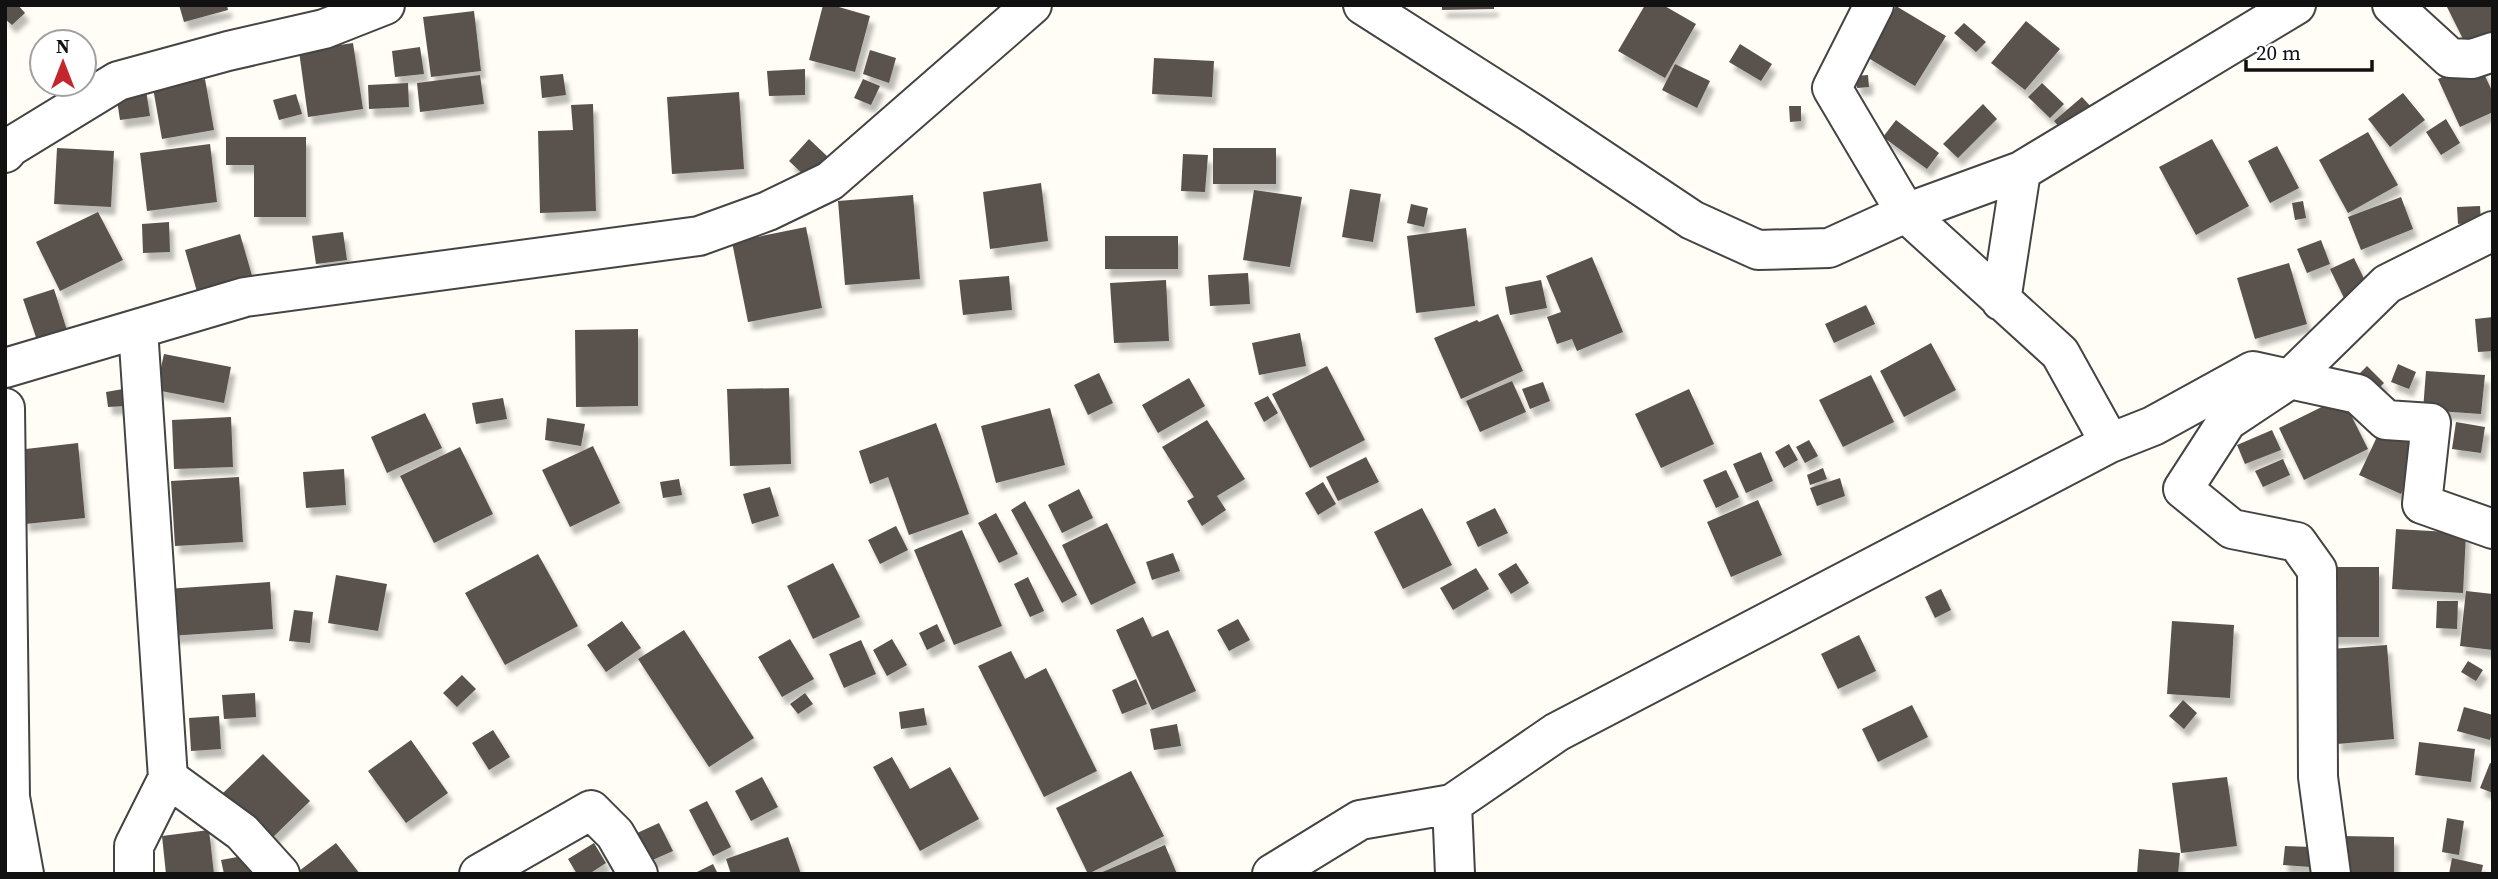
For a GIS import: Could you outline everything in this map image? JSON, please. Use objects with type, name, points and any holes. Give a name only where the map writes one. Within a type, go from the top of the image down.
[{"type":"street","points":[[5,152],[118,81],[228,51],[324,29],[385,5]]},
{"type":"street","points":[[5,368],[245,297],[699,236],[768,211],[830,181],[1032,5]]},
{"type":"street","points":[[1363,5],[1692,220],[1758,250],[1829,248],[1906,214],[2021,172],[2296,5]]},
{"type":"street","points":[[1874,5],[1832,88],[1906,214],[2060,353],[2110,443]]},
{"type":"street","points":[[2392,5],[2450,58],[2472,59],[2493,52]]},
{"type":"street","points":[[2001,301],[2021,172]]},
{"type":"street","points":[[2331,874],[2318,777],[2317,570],[2297,542],[2232,529],[2183,489],[2227,421],[2290,379],[2387,284],[2493,230]]},
{"type":"street","points":[[134,874],[134,846],[168,778],[138,329]]},
{"type":"street","points":[[1272,874],[1360,820],[1451,804],[1557,732],[2110,443],[2153,426],[2253,371],[2358,394],[2386,420],[2431,423],[2422,504],[2493,529]]},
{"type":"street","points":[[5,408],[10,797],[24,874]]},
{"type":"street","points":[[168,778],[243,832],[280,874]]},
{"type":"street","points":[[1451,804],[1455,874]]},
{"type":"street","points":[[479,874],[591,810],[615,834],[638,874]]},
{"type":"building","points":[[5,5],[18,5],[25,13],[12,25],[5,19]]},
{"type":"building","points":[[179,5],[227,5],[228,10],[184,22]]},
{"type":"building","points":[[823,5],[870,16],[855,72],[809,60]]},
{"type":"building","points":[[1442,5],[1494,5],[1494,9],[1442,10]]},
{"type":"building","points":[[1645,5],[1663,5],[1696,24],[1665,78],[1618,51]]},
{"type":"building","points":[[2446,5],[2493,5],[2493,42],[2470,53]]},
{"type":"building","points":[[1896,6],[1946,36],[1915,86],[1865,56]]},
{"type":"building","points":[[474,11],[481,71],[431,77],[423,17]]},
{"type":"building","points":[[2026,21],[2060,49],[2025,90],[1991,63]]},
{"type":"building","points":[[1964,23],[1986,42],[1976,52],[1954,33]]},
{"type":"building","points":[[353,43],[363,109],[308,117],[299,51]]},
{"type":"building","points":[[1740,44],[1772,64],[1761,81],[1729,62]]},
{"type":"building","points":[[420,47],[424,74],[395,77],[392,51]]},
{"type":"building","points":[[870,50],[896,58],[889,83],[863,74]]},
{"type":"building","points":[[1154,58],[1214,61],[1212,97],[1152,94]]},
{"type":"building","points":[[2478,61],[2493,93],[2493,112],[2460,127],[2438,79]]},
{"type":"building","points":[[1675,64],[1710,81],[1697,108],[1662,90]]},
{"type":"building","points":[[805,69],[805,95],[769,96],[767,71]]},
{"type":"building","points":[[563,74],[566,95],[542,98],[540,76]]},
{"type":"building","points":[[480,75],[484,104],[420,112],[417,83]]},
{"type":"building","points":[[1868,75],[1869,87],[1857,88],[1855,76]]},
{"type":"building","points":[[205,79],[214,130],[162,139],[153,88]]},
{"type":"building","points":[[863,79],[880,86],[871,105],[854,98]]},
{"type":"building","points":[[408,83],[409,107],[369,109],[368,85]]},
{"type":"building","points":[[2042,83],[2064,104],[2050,118],[2028,97]]},
{"type":"building","points":[[146,90],[150,116],[120,120],[116,94]]},
{"type":"building","points":[[739,92],[744,169],[672,174],[667,97]]},
{"type":"building","points":[[2403,93],[2425,120],[2390,147],[2368,119]]},
{"type":"building","points":[[296,94],[302,114],[279,120],[273,100]]},
{"type":"building","points":[[2082,97],[2093,109],[2065,134],[2054,121]]},
{"type":"building","points":[[593,104],[596,211],[540,213],[538,131],[573,130],[571,105]]},
{"type":"building","points":[[1983,104],[1997,119],[1958,158],[1943,144]]},
{"type":"building","points":[[1789,106],[1801,106],[1801,121],[1790,122]]},
{"type":"building","points":[[2446,119],[2460,143],[2441,155],[2426,132]]},
{"type":"building","points":[[1896,120],[1939,153],[1927,169],[1883,137]]},
{"type":"building","points":[[2368,132],[2398,185],[2348,213],[2319,160]]},
{"type":"building","points":[[226,137],[306,137],[306,217],[254,217],[254,165],[226,165]]},
{"type":"building","points":[[809,139],[828,157],[807,178],[789,161]]},
{"type":"building","points":[[2212,139],[2249,206],[2196,235],[2159,167]]},
{"type":"building","points":[[210,144],[217,202],[147,211],[140,153]]},
{"type":"building","points":[[2277,146],[2299,188],[2270,203],[2248,161]]},
{"type":"building","points":[[57,148],[114,151],[111,207],[54,204]]},
{"type":"building","points":[[1213,148],[1276,148],[1276,184],[1213,184]]},
{"type":"building","points":[[1183,154],[1208,155],[1205,192],[1181,191]]},
{"type":"building","points":[[1041,183],[1048,241],[990,249],[983,192]]},
{"type":"building","points":[[1350,189],[1381,194],[1373,242],[1342,237]]},
{"type":"building","points":[[1254,190],[1302,197],[1290,267],[1243,260]]},
{"type":"building","points":[[913,195],[920,279],[845,285],[838,201]]},
{"type":"building","points":[[2401,197],[2413,229],[2361,250],[2348,217]]},
{"type":"building","points":[[2303,201],[2306,218],[2295,220],[2292,203]]},
{"type":"building","points":[[1411,204],[1428,208],[1424,227],[1407,223]]},
{"type":"building","points":[[2480,206],[2481,222],[2458,224],[2457,207]]},
{"type":"building","points":[[98,212],[123,260],[60,291],[36,242]]},
{"type":"building","points":[[169,222],[170,252],[143,253],[142,224]]},
{"type":"building","points":[[806,227],[822,308],[748,322],[732,242]]},
{"type":"building","points":[[1466,228],[1475,306],[1416,313],[1407,236]]},
{"type":"building","points":[[343,232],[347,260],[316,264],[312,236]]},
{"type":"building","points":[[240,234],[253,279],[198,295],[185,250]]},
{"type":"building","points":[[1105,236],[1178,236],[1178,269],[1105,269]]},
{"type":"building","points":[[2321,240],[2330,264],[2307,273],[2297,249]]},
{"type":"building","points":[[1592,257],[1623,332],[1577,351],[1572,339],[1557,344],[1547,317],[1561,312],[1546,276]]},
{"type":"building","points":[[2354,258],[2368,287],[2344,298],[2330,269]]},
{"type":"building","points":[[2289,263],[2307,324],[2255,339],[2237,278]]},
{"type":"building","points":[[1248,273],[1250,304],[1210,306],[1208,275]]},
{"type":"building","points":[[1009,276],[1012,310],[963,315],[959,280]]},
{"type":"building","points":[[1166,280],[1169,341],[1114,343],[1110,283]]},
{"type":"building","points":[[1541,280],[1547,308],[1510,315],[1505,287]]},
{"type":"building","points":[[54,289],[71,343],[41,352],[23,299]]},
{"type":"building","points":[[1866,305],[1875,324],[1834,343],[1825,324]]},
{"type":"building","points":[[1498,314],[1523,371],[1461,399],[1434,338]]},
{"type":"building","points":[[2493,317],[2493,351],[2478,352],[2475,319]]},
{"type":"building","points":[[638,329],[638,406],[576,407],[575,330]]},
{"type":"building","points":[[1300,333],[1306,366],[1259,375],[1252,343]]},
{"type":"building","points":[[1931,343],[1956,390],[1904,417],[1880,371]]},
{"type":"building","points":[[164,354],[231,367],[224,403],[156,390]]},
{"type":"building","points":[[2398,364],[2416,372],[2409,389],[2391,382]]},
{"type":"building","points":[[1327,366],[1365,440],[1310,468],[1272,394]]},
{"type":"building","points":[[2367,366],[2384,383],[2372,395],[2355,378]]},
{"type":"building","points":[[2426,371],[2485,375],[2481,414],[2423,410]]},
{"type":"building","points":[[1099,373],[1113,403],[1088,415],[1074,385]]},
{"type":"building","points":[[1871,375],[1894,422],[1843,447],[1819,400]]},
{"type":"building","points":[[1189,378],[1205,406],[1158,433],[1142,405]]},
{"type":"building","points":[[1512,381],[1526,412],[1480,432],[1466,401]]},
{"type":"building","points":[[1543,382],[1550,401],[1530,409],[1522,389]]},
{"type":"building","points":[[789,388],[791,464],[730,466],[727,389]]},
{"type":"building","points":[[123,389],[125,406],[108,407],[106,392]]},
{"type":"building","points":[[1689,389],[1714,444],[1661,468],[1635,414]]},
{"type":"building","points":[[1268,396],[1278,413],[1264,422],[1254,403]]},
{"type":"building","points":[[2342,397],[2368,449],[2304,480],[2279,428]]},
{"type":"building","points":[[503,398],[507,419],[476,424],[472,403]]},
{"type":"building","points":[[1050,408],[1065,465],[996,483],[981,426]]},
{"type":"building","points":[[425,413],[442,448],[387,473],[371,437]]},
{"type":"building","points":[[231,417],[233,467],[174,469],[172,420]]},
{"type":"building","points":[[547,418],[585,424],[581,446],[545,440]]},
{"type":"building","points":[[1207,420],[1245,479],[1217,496],[1226,510],[1202,526],[1187,501],[1194,497],[1162,447]]},
{"type":"building","points":[[2456,422],[2485,427],[2481,453],[2452,449]]},
{"type":"building","points":[[936,423],[969,514],[909,535],[888,477],[870,484],[859,451]]},
{"type":"building","points":[[2383,424],[2425,443],[2401,494],[2359,475]]},
{"type":"building","points":[[2272,430],[2281,450],[2245,464],[2237,445]]},
{"type":"building","points":[[1809,440],[1818,456],[1805,463],[1796,447]]},
{"type":"building","points":[[78,443],[85,518],[25,524],[17,450]]},
{"type":"building","points":[[1789,444],[1798,460],[1784,468],[1775,452]]},
{"type":"building","points":[[593,446],[620,503],[570,527],[542,470]]},
{"type":"building","points":[[460,447],[493,514],[434,543],[400,476]]},
{"type":"building","points":[[1761,452],[1773,481],[1746,493],[1733,464]]},
{"type":"building","points":[[1366,457],[1379,482],[1338,501],[1326,477]]},
{"type":"building","points":[[2283,459],[2290,475],[2263,487],[2255,471]]},
{"type":"building","points":[[1823,468],[1827,479],[1810,485],[1807,475]]},
{"type":"building","points":[[344,469],[346,505],[306,508],[303,472]]},
{"type":"building","points":[[1726,470],[1739,497],[1716,508],[1703,480]]},
{"type":"building","points":[[239,477],[243,542],[175,546],[171,481]]},
{"type":"building","points":[[1840,478],[1845,496],[1817,506],[1810,488]]},
{"type":"building","points":[[679,479],[682,495],[663,498],[660,482]]},
{"type":"building","points":[[1323,482],[1336,504],[1318,515],[1305,493]]},
{"type":"building","points":[[770,487],[779,516],[752,524],[743,494]]},
{"type":"building","points":[[1079,489],[1093,518],[1062,533],[1048,505]]},
{"type":"building","points":[[1758,500],[1782,555],[1731,577],[1707,522]]},
{"type":"building","points":[[1025,501],[1077,595],[1062,603],[1011,510]]},
{"type":"building","points":[[1422,508],[1452,565],[1403,589],[1374,532]]},
{"type":"building","points":[[1495,508],[1508,533],[1478,547],[1466,522]]},
{"type":"building","points":[[996,513],[1018,554],[999,563],[978,523]]},
{"type":"building","points":[[1107,523],[1136,583],[1091,605],[1062,545]]},
{"type":"building","points":[[896,526],[908,550],[880,564],[868,540]]},
{"type":"building","points":[[2396,529],[2466,533],[2463,593],[2392,589]]},
{"type":"building","points":[[962,530],[1002,626],[954,645],[914,550]]},
{"type":"building","points":[[1173,553],[1180,571],[1152,580],[1146,562]]},
{"type":"building","points":[[538,554],[578,626],[505,665],[465,593]]},
{"type":"building","points":[[833,563],[860,617],[813,639],[787,586]]},
{"type":"building","points":[[1516,563],[1529,583],[1511,594],[1498,574]]},
{"type":"building","points":[[2324,567],[2379,567],[2379,637],[2324,637]]},
{"type":"building","points":[[1476,568],[1489,589],[1453,610],[1440,588]]},
{"type":"building","points":[[336,575],[387,584],[378,631],[328,623]]},
{"type":"building","points":[[1028,577],[1044,611],[1030,617],[1014,584]]},
{"type":"building","points":[[270,582],[273,629],[169,636],[166,589]]},
{"type":"building","points":[[1941,589],[1951,610],[1935,618],[1925,597]]},
{"type":"building","points":[[2466,591],[2493,594],[2493,650],[2460,646]]},
{"type":"building","points":[[2437,601],[2458,601],[2457,629],[2436,628]]},
{"type":"building","points":[[294,610],[313,612],[310,643],[289,641]]},
{"type":"building","points":[[1143,617],[1152,637],[1168,630],[1196,691],[1152,710],[1116,630]]},
{"type":"building","points":[[1238,619],[1250,640],[1229,651],[1217,630]]},
{"type":"building","points":[[622,621],[641,648],[606,672],[587,645]]},
{"type":"building","points":[[2172,621],[2234,625],[2230,698],[2167,694]]},
{"type":"building","points":[[937,624],[945,641],[927,650],[919,633]]},
{"type":"building","points":[[684,630],[754,738],[709,767],[638,659]]},
{"type":"building","points":[[1859,635],[1876,671],[1838,689],[1821,654]]},
{"type":"building","points":[[790,639],[814,679],[782,697],[758,657]]},
{"type":"building","points":[[892,639],[907,665],[887,676],[873,650]]},
{"type":"building","points":[[861,640],[876,674],[844,688],[829,654]]},
{"type":"building","points":[[2387,645],[2394,739],[2337,744],[2330,649]]},
{"type":"building","points":[[1011,651],[1025,679],[1046,668],[1097,771],[1044,797],[978,666]]},
{"type":"building","points":[[2468,661],[2483,670],[2476,681],[2461,672]]},
{"type":"building","points":[[462,675],[476,689],[457,707],[443,693]]},
{"type":"building","points":[[1136,679],[1147,704],[1122,714],[1112,690]]},
{"type":"building","points":[[255,693],[256,717],[224,719],[222,695]]},
{"type":"building","points":[[805,693],[813,704],[798,714],[790,704]]},
{"type":"building","points":[[2183,700],[2197,713],[2184,729],[2169,716]]},
{"type":"building","points":[[1912,705],[1928,737],[1878,762],[1862,729]]},
{"type":"building","points":[[2464,707],[2493,715],[2490,740],[2457,731]]},
{"type":"building","points":[[924,708],[927,725],[901,729],[899,712]]},
{"type":"building","points":[[219,716],[221,749],[191,751],[189,718]]},
{"type":"building","points":[[1177,724],[1181,746],[1154,750],[1150,729]]},
{"type":"building","points":[[493,730],[510,757],[489,770],[472,743]]},
{"type":"building","points":[[411,740],[448,793],[406,823],[368,771]]},
{"type":"building","points":[[2419,742],[2475,749],[2471,782],[2415,775]]},
{"type":"building","points":[[263,754],[310,801],[270,840],[223,793]]},
{"type":"building","points":[[892,757],[910,789],[950,767],[979,819],[920,851],[873,767]]},
{"type":"building","points":[[2490,763],[2493,764],[2493,793],[2480,788]]},
{"type":"building","points":[[1131,771],[1164,836],[1088,874],[1056,808]]},
{"type":"building","points":[[762,777],[778,807],[751,821],[735,791]]},
{"type":"building","points":[[2227,777],[2237,846],[2181,853],[2172,783]]},
{"type":"building","points":[[707,801],[731,847],[713,856],[689,810]]},
{"type":"building","points":[[2447,818],[2464,821],[2459,855],[2442,852]]},
{"type":"building","points":[[659,823],[673,851],[648,862],[635,834]]},
{"type":"building","points":[[209,830],[214,874],[166,874],[162,836]]},
{"type":"building","points":[[2342,836],[2394,837],[2394,874],[2342,874]]},
{"type":"building","points":[[788,837],[801,874],[731,874],[726,859]]},
{"type":"building","points":[[336,843],[360,874],[295,874]]},
{"type":"building","points":[[594,843],[606,863],[589,874],[577,874],[568,859]]},
{"type":"building","points":[[1165,845],[1177,874],[1098,874]]},
{"type":"building","points":[[2285,846],[2312,847],[2311,867],[2283,865]]},
{"type":"building","points":[[2139,849],[2180,853],[2178,874],[2137,874]]},
{"type":"building","points":[[259,853],[263,874],[224,874],[221,860]]},
{"type":"building","points":[[2452,858],[2483,865],[2481,874],[2449,874]]},
{"type":"building","points":[[713,864],[718,874],[693,874]]}]
